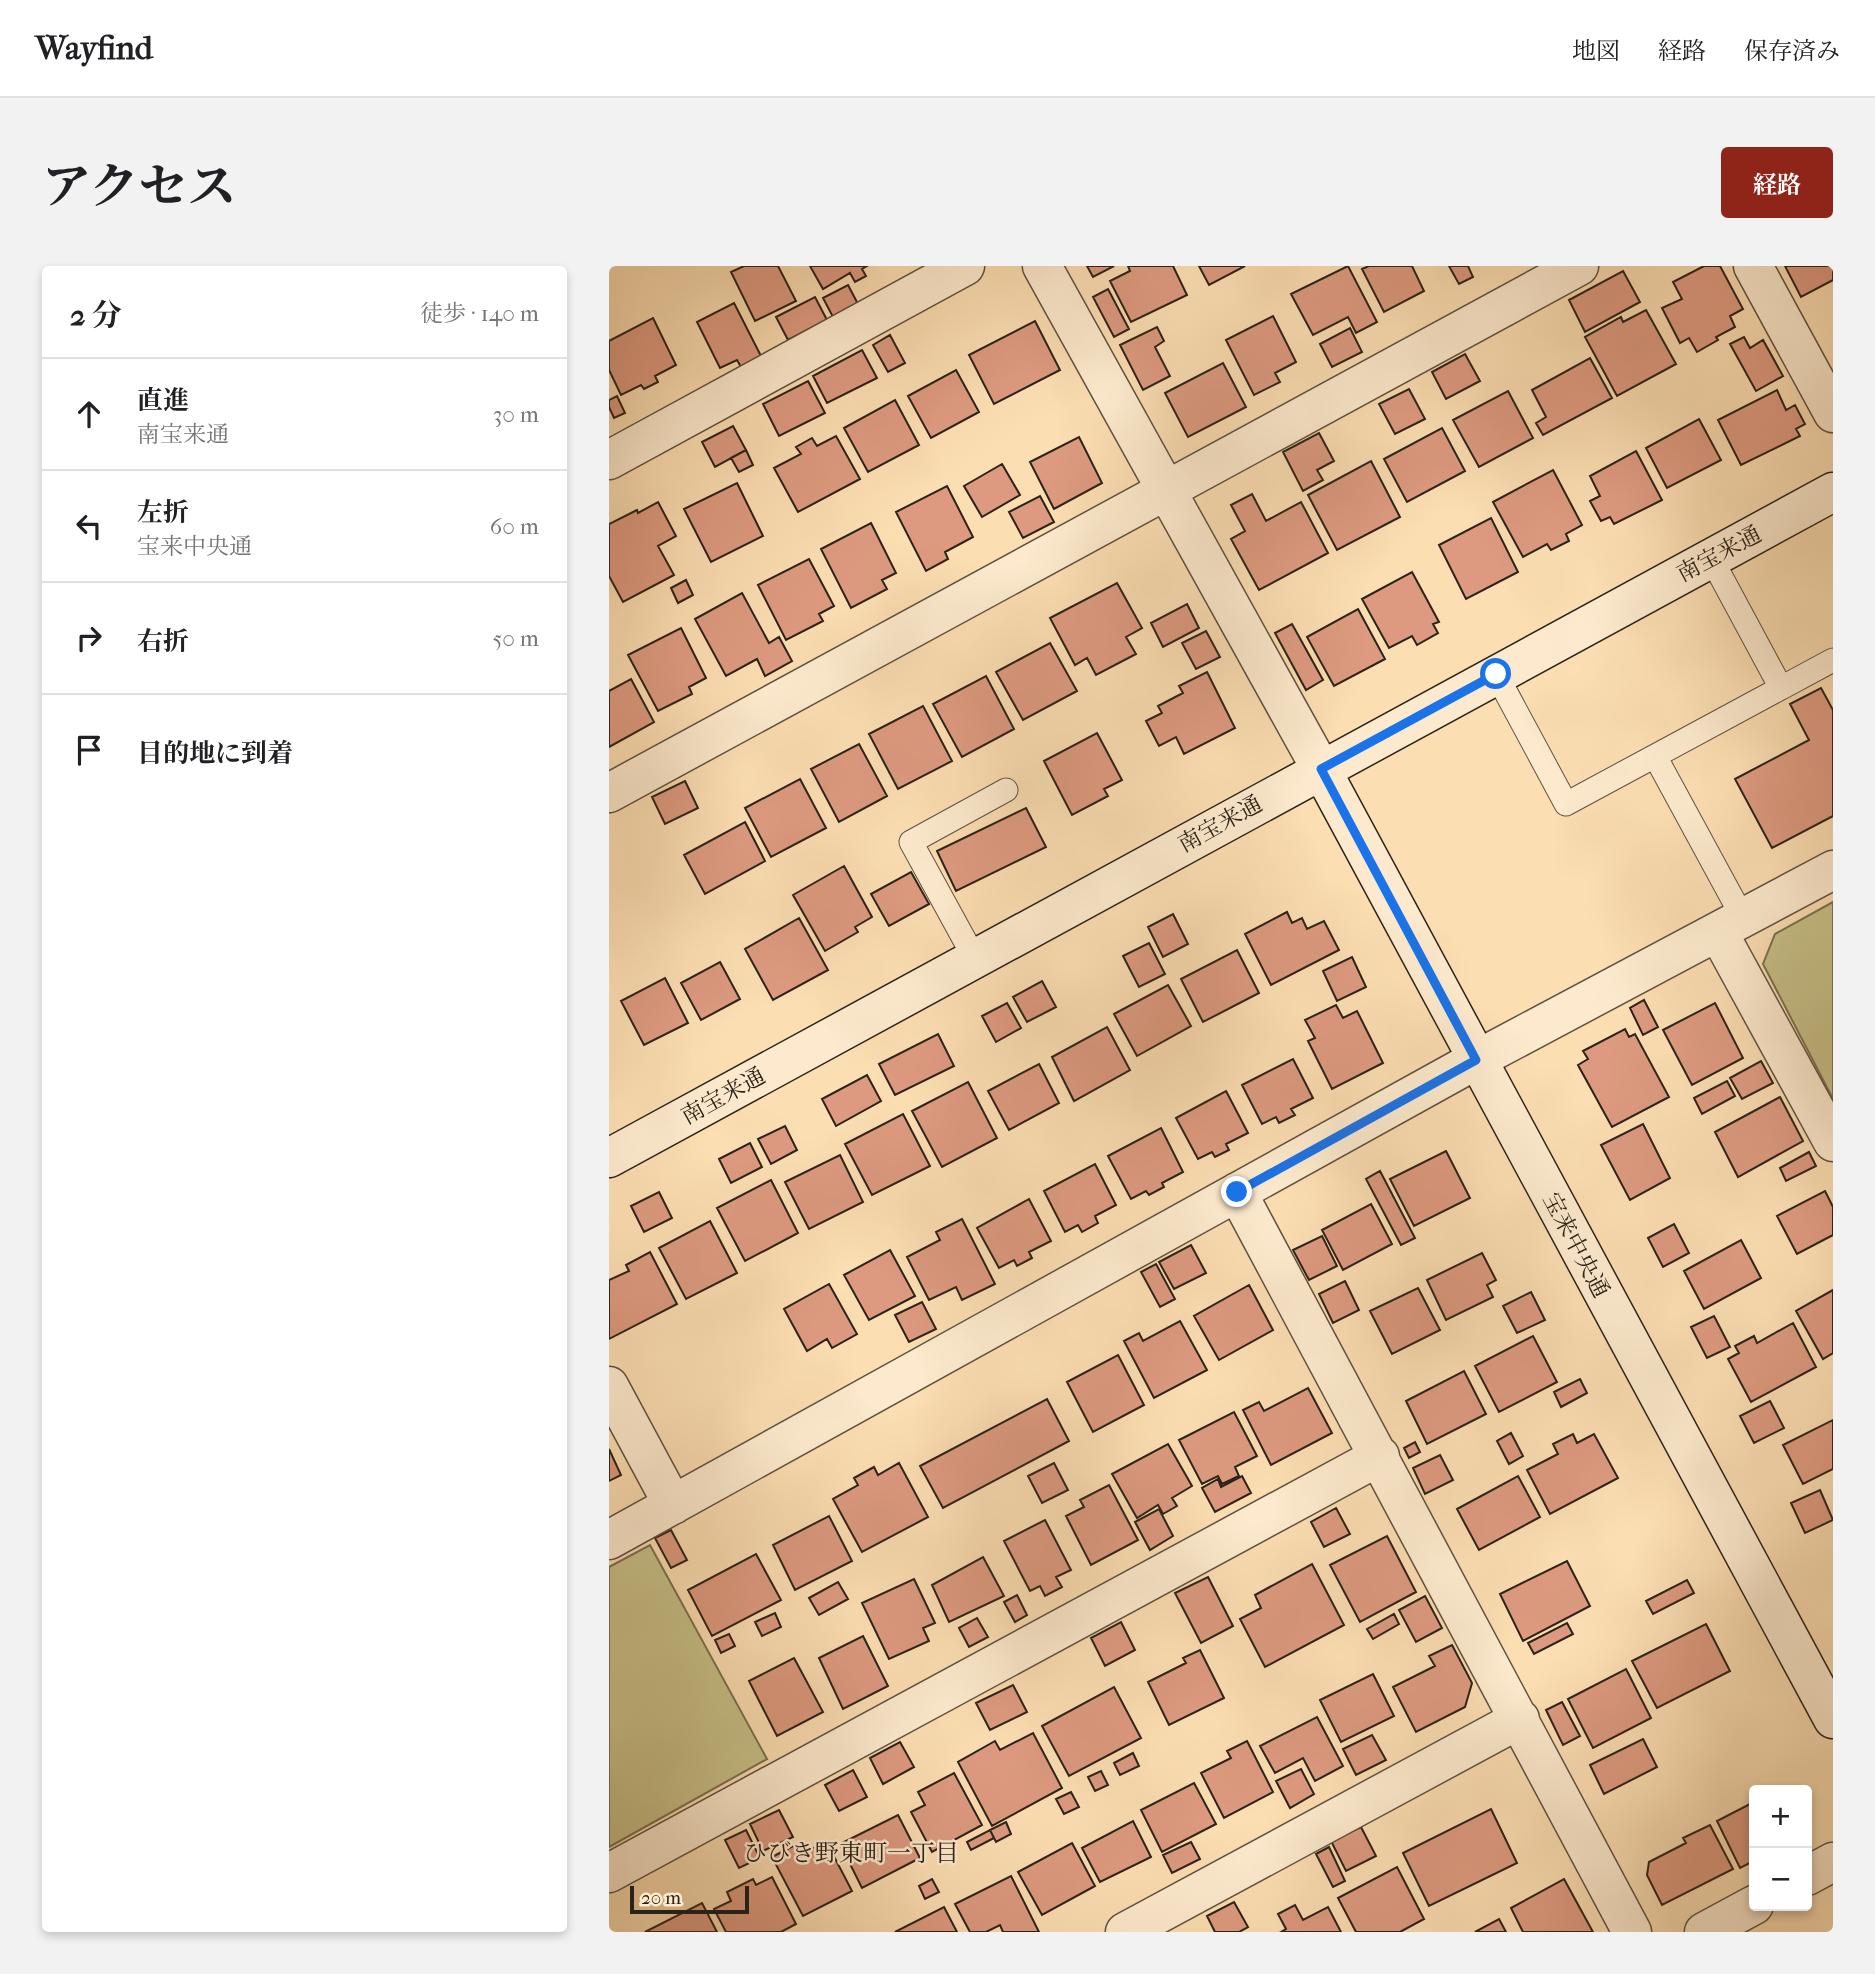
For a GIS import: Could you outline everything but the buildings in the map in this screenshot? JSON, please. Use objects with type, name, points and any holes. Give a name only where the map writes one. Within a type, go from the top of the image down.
[{"type":"street","points":[[609,460],[965,266]]},
{"type":"street","name":"宝来中央通","points":[[1042,266],[1321,769],[1833,1719]]},
{"type":"street","points":[[609,793],[1579,266]]},
{"type":"street","points":[[1753,266],[1833,413]]},
{"type":"street","name":"南宝来通","points":[[609,1158],[1833,492]]},
{"type":"street","points":[[609,1540],[1476,1060],[1833,870]]},
{"type":"street","points":[[1731,925],[1833,1142]]},
{"type":"street","points":[[1237,1192],[1632,1932]]},
{"type":"street","points":[[609,1386],[673,1505]]},
{"type":"street","points":[[609,1873],[1380,1456]]},
{"type":"street","points":[[1125,1932],[1520,1718]]},
{"type":"street","points":[[1812,1873],[1833,1862]]},
{"type":"street","points":[[1703,1932],[1749,1908]]},
{"type":"lane","points":[[1711,558],[1781,688]]},
{"type":"lane","points":[[1496,674],[1566,804],[1833,660]]},
{"type":"lane","points":[[1655,756],[1731,925]]},
{"type":"lane","points":[[975,959],[911,842],[1006,790]]},
{"type":"shaded area","points":[[1833,902],[1833,1099],[1763,964],[1775,934]]},
{"type":"shaded area","points":[[650,1545],[767,1759],[609,1847],[609,1567]]},
{"type":"district","name":"ひびき野東町一丁目","points":[[851,1853]]},
{"type":"route","points":[[1237,1192],[1476,1060],[1321,769],[1496,674]]}]
